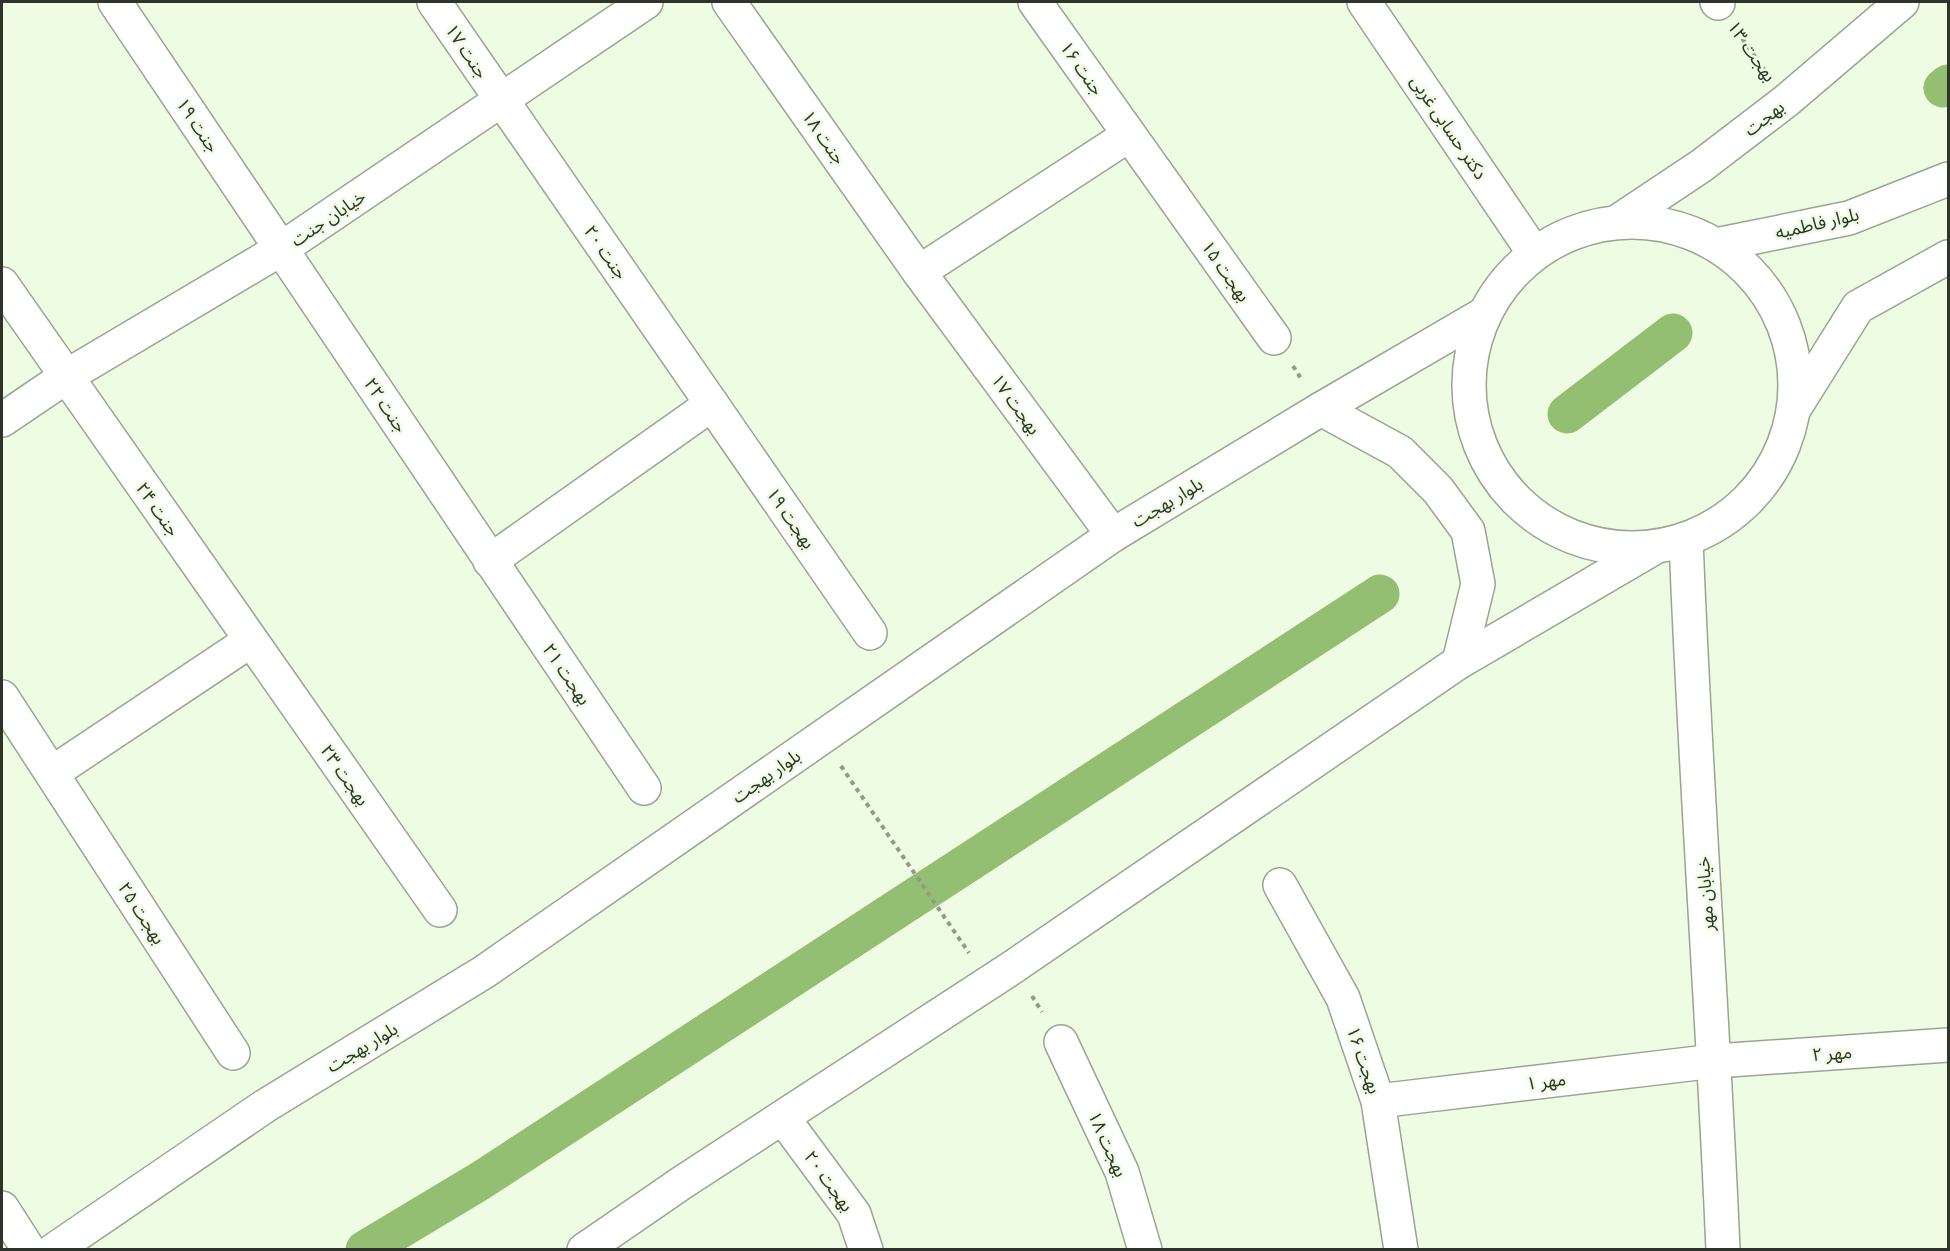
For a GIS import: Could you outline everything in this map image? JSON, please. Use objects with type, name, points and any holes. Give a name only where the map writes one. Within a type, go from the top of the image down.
[{"type":"street","name":"جنت ۱۹","points":[[115,2],[281,249]]},
{"type":"street","name":"جنت ۱۷","points":[[434,2],[501,100]]},
{"type":"street","name":"خیابان جنت","points":[[2,420],[67,376],[281,249],[646,2]]},
{"type":"street","name":"جنت ۱۸","points":[[729,2],[919,272]]},
{"type":"street","name":"جنت ۱۶","points":[[1035,2],[1129,135]]},
{"type":"street","name":"دکتر حسابی غربی","points":[[1364,2],[1534,253]]},
{"type":"street","name":"بهجت","points":[[1617,222],[1701,166],[1786,101],[1902,2]]},
{"type":"street","name":"جنت ۲۰","points":[[501,100],[712,404]]},
{"type":"street","points":[[919,272],[1129,135]]},
{"type":"street","name":"بهجت ۱۵","points":[[1129,135],[1274,338]]},
{"type":"street","name":"بلوار فاطمیه","points":[[1716,245],[1849,218],[1948,179]]},
{"type":"street","points":[[1652,549],[1583,543],[1542,520],[1522,508],[1481,451],[1467,382],[1484,314],[1514,270],[1534,253],[1574,231],[1617,222],[1668,225],[1716,245],[1747,268],[1770,299],[1787,334],[1795,372],[1793,411]]},
{"type":"street","name":"جنت ۲۲","points":[[281,249],[490,561]]},
{"type":"street","points":[[584,1250],[683,1182],[1013,967],[1459,662],[1652,549],[1686,539],[1746,504],[1777,461],[1793,411],[1858,307],[1948,257]]},
{"type":"street","name":"بهجت ۱۷","points":[[919,272],[1113,535]]},
{"type":"street","name":"جنت ۲۴","points":[[2,285],[250,641]]},
{"type":"street","name":"بلوار بهجت","points":[[54,1250],[265,1106],[484,972],[1113,535],[1321,408],[1484,314]]},
{"type":"street","points":[[490,561],[712,404]]},
{"type":"street","name":"بهجت ۱۹","points":[[712,404],[870,633]]},
{"type":"street","points":[[1321,408],[1400,452],[1438,490],[1468,531],[1478,584],[1459,662]]},
{"type":"street","name":"خیابان مهر","points":[[1686,539],[1692,690],[1715,1061],[1723,1250]]},
{"type":"street","name":"بهجت ۲۱","points":[[490,561],[644,788]]},
{"type":"street","points":[[52,773],[250,641]]},
{"type":"street","name":"بهجت ۲۳","points":[[250,641],[440,910]]},
{"type":"street","name":"بهجت ۲۵","points":[[2,697],[233,1053]]},
{"type":"street","name":"بهجت ۱۶","points":[[1280,885],[1343,998],[1378,1101],[1401,1250]]},
{"type":"street","name":"بهجت ۱۸","points":[[1061,1042],[1122,1172],[1145,1250]]},
{"type":"street","name":"مهر ۲","points":[[1715,1061],[1948,1045]]},
{"type":"street","name":"مهر ۱","points":[[1378,1101],[1715,1061]]},
{"type":"street","name":"بهجت ۲۰","points":[[783,1118],[854,1214],[866,1250]]},
{"type":"street","points":[[2,1208],[29,1250]]},
{"type":"path","name":"بهجت ۱۳","points":[[1718,2],[1786,101]]},
{"type":"path","points":[[1274,338],[1321,408]]},
{"type":"path","points":[[822,738],[951,927]]},
{"type":"path","points":[[1013,967],[1061,1042]]},
{"type":"waterway","points":[[1943,88],[1948,84]]},
{"type":"waterway","points":[[1567,414],[1673,333]]},
{"type":"waterway","points":[[365,1250],[480,1181],[1380,594]]}]
